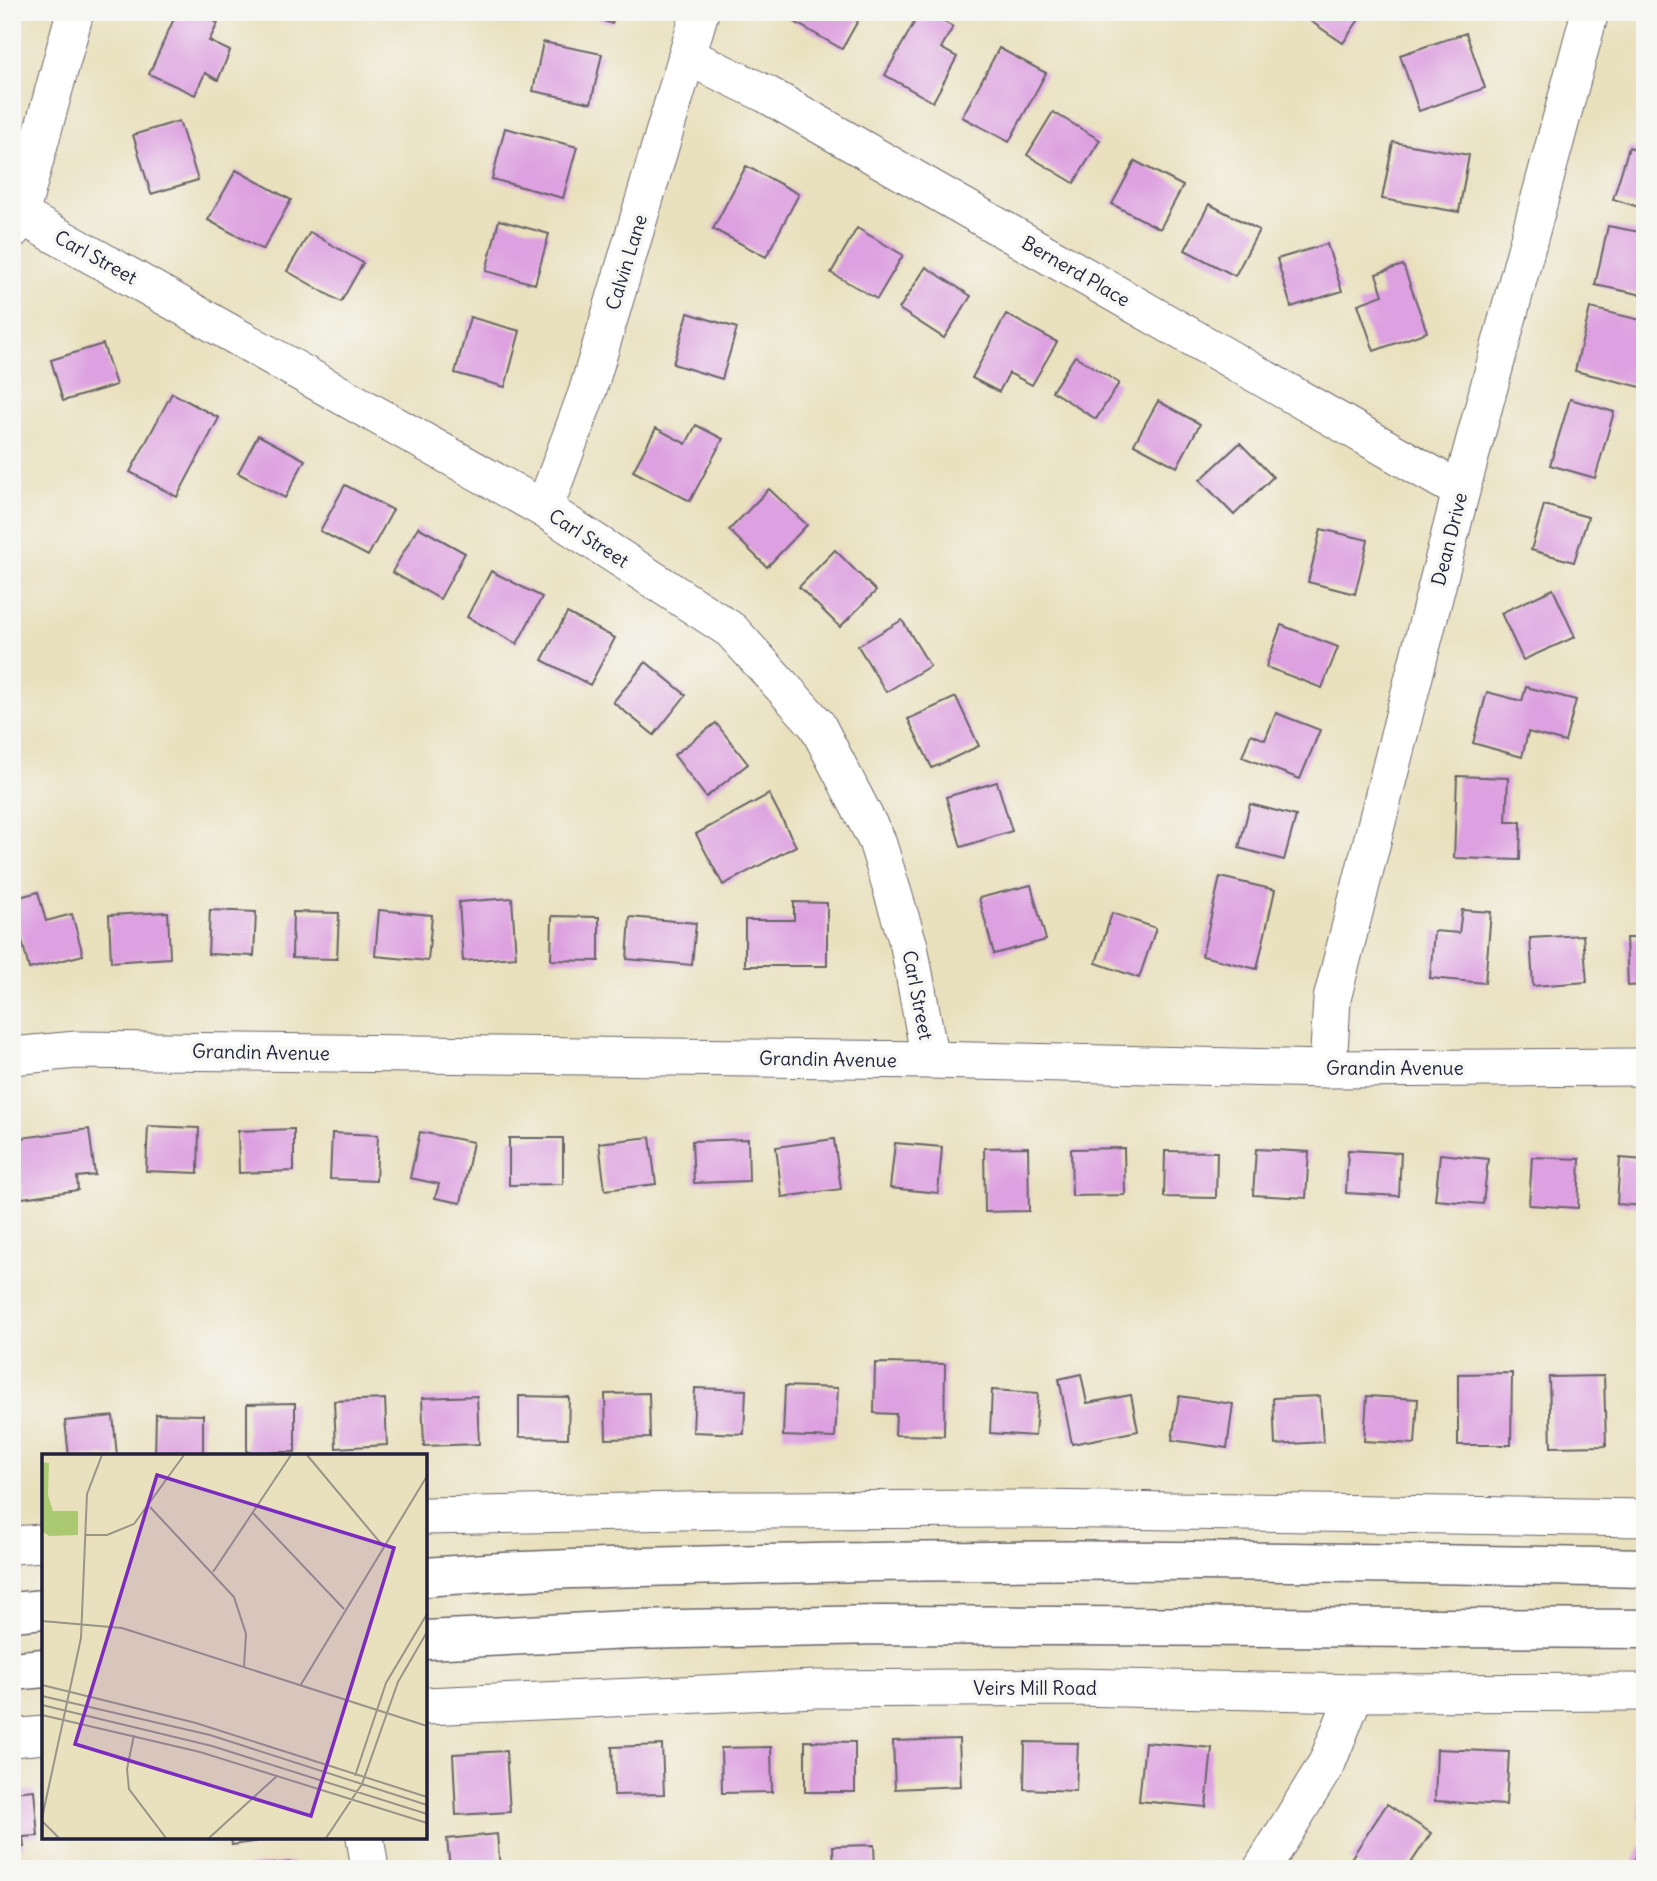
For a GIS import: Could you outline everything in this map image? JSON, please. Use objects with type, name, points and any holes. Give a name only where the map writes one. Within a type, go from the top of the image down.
[{"type":"main road","points":[[427,1577],[497,1571],[850,1562],[1190,1560],[1645,1568]]},
{"type":"main road","points":[[12,1612],[42,1609]]},
{"type":"main road","points":[[427,1640],[630,1630],[880,1625],[1645,1629]]},
{"type":"main road","points":[[12,1671],[42,1668]]},
{"type":"street","points":[[16,222],[75,12]]},
{"type":"street","name":"Calvin Lane","points":[[544,509],[587,393],[700,12]]},
{"type":"street","name":"Dean Drive","points":[[1328,1069],[1332,999],[1461,491],[1589,13]]},
{"type":"street","name":"Bernerd Place","points":[[687,56],[766,94],[1461,491]]},
{"type":"street","name":"Carl Street","points":[[16,222],[544,509],[731,630],[817,725],[877,841],[909,946],[930,1060]]},
{"type":"street","name":"Grandin Avenue","points":[[12,1056],[76,1049],[930,1060],[1328,1069],[1645,1067]]},
{"type":"street","points":[[427,1516],[748,1510],[1035,1509],[1645,1518]]},
{"type":"street","points":[[12,1545],[42,1543]]},
{"type":"street","name":"Veirs Mill Road","points":[[427,1706],[817,1689],[1076,1687],[1355,1693],[1645,1692]]},
{"type":"street","points":[[1262,1869],[1327,1763],[1355,1693]]},
{"type":"street","points":[[12,1738],[42,1735]]},
{"type":"street","points":[[365,1839],[370,1869]]},
{"type":"building","points":[[177,12],[195,12],[218,23],[209,41],[230,51],[218,80],[205,73],[195,95],[149,74]]},
{"type":"building","points":[[579,12],[616,12],[612,24]]},
{"type":"building","points":[[798,12],[863,12],[842,49],[793,21]]},
{"type":"building","points":[[920,12],[926,12],[953,27],[941,48],[957,57],[933,102],[885,75]]},
{"type":"building","points":[[1297,12],[1364,12],[1343,43]]},
{"type":"building","points":[[1466,33],[1485,88],[1419,111],[1400,55]]},
{"type":"building","points":[[543,42],[602,54],[591,103],[533,91]]},
{"type":"building","points":[[999,48],[1046,73],[1009,142],[962,117]]},
{"type":"building","points":[[1053,112],[1100,140],[1074,183],[1027,155]]},
{"type":"building","points":[[179,121],[198,180],[151,194],[133,135]]},
{"type":"building","points":[[505,128],[577,147],[563,198],[492,179]]},
{"type":"building","points":[[1393,142],[1469,155],[1459,212],[1382,199]]},
{"type":"building","points":[[1629,147],[1645,152],[1645,209],[1613,199]]},
{"type":"building","points":[[1135,161],[1183,186],[1160,229],[1112,204]]},
{"type":"building","points":[[746,166],[799,194],[766,257],[713,229]]},
{"type":"building","points":[[236,170],[291,200],[263,250],[208,220]]},
{"type":"building","points":[[1209,204],[1259,230],[1235,276],[1185,250]]},
{"type":"building","points":[[499,220],[549,234],[535,284],[486,271]]},
{"type":"building","points":[[1608,226],[1645,233],[1643,295],[1595,285]]},
{"type":"building","points":[[857,228],[903,255],[877,299],[831,273]]},
{"type":"building","points":[[310,232],[363,263],[341,302],[287,271]]},
{"type":"building","points":[[1327,244],[1342,291],[1291,307],[1277,259]]},
{"type":"building","points":[[1403,265],[1427,332],[1374,351],[1358,304],[1383,295],[1376,274]]},
{"type":"building","points":[[926,267],[971,296],[944,338],[899,309]]},
{"type":"building","points":[[1590,308],[1645,321],[1645,388],[1575,371]]},
{"type":"building","points":[[688,313],[737,328],[722,379],[673,364]]},
{"type":"building","points":[[1006,314],[1057,342],[1032,385],[1009,373],[999,392],[972,378]]},
{"type":"building","points":[[470,317],[520,331],[505,387],[455,373]]},
{"type":"building","points":[[103,344],[116,385],[63,401],[51,360]]},
{"type":"building","points":[[1075,356],[1119,383],[1096,419],[1052,391]]},
{"type":"building","points":[[172,393],[219,418],[177,497],[130,472]]},
{"type":"building","points":[[1570,399],[1614,412],[1595,478],[1550,465]]},
{"type":"building","points":[[1158,401],[1200,424],[1177,467],[1134,444]]},
{"type":"building","points":[[696,425],[723,439],[690,501],[633,471],[656,428],[686,444]]},
{"type":"building","points":[[258,435],[305,460],[285,498],[238,473]]},
{"type":"building","points":[[1240,443],[1273,477],[1234,515],[1200,480]]},
{"type":"building","points":[[345,485],[393,510],[368,556],[320,531]]},
{"type":"building","points":[[769,489],[807,525],[767,567],[729,530]]},
{"type":"building","points":[[1544,505],[1588,517],[1574,562],[1531,550]]},
{"type":"building","points":[[418,527],[465,553],[440,599],[392,572]]},
{"type":"building","points":[[1321,529],[1368,540],[1355,594],[1308,582]]},
{"type":"building","points":[[835,550],[876,591],[840,627],[799,587]]},
{"type":"building","points":[[491,571],[542,597],[517,644],[467,617]]},
{"type":"building","points":[[1553,589],[1575,637],[1523,660],[1501,613]]},
{"type":"building","points":[[567,613],[615,638],[590,685],[542,660]]},
{"type":"building","points":[[902,620],[930,666],[886,692],[858,646]]},
{"type":"building","points":[[1281,625],[1338,647],[1322,688],[1266,667]]},
{"type":"building","points":[[646,662],[686,695],[654,735],[613,702]]},
{"type":"building","points":[[1526,687],[1576,700],[1565,742],[1528,732],[1522,757],[1473,743],[1487,692],[1522,701]]},
{"type":"building","points":[[956,697],[979,746],[932,768],[908,719]]},
{"type":"building","points":[[1276,713],[1320,730],[1300,779],[1242,757],[1251,734],[1265,740]]},
{"type":"building","points":[[716,723],[748,764],[706,797],[674,755]]},
{"type":"building","points":[[1457,776],[1508,778],[1506,822],[1521,822],[1520,860],[1454,858]]},
{"type":"building","points":[[997,782],[1012,831],[961,847],[946,797]]},
{"type":"building","points":[[769,794],[796,846],[723,885],[696,834]]},
{"type":"building","points":[[1250,804],[1296,816],[1284,860],[1239,848]]},
{"type":"building","points":[[1220,877],[1275,890],[1257,969],[1202,956]]},
{"type":"building","points":[[1031,885],[1046,940],[994,954],[979,898]]},
{"type":"building","points":[[38,892],[46,921],[72,914],[83,955],[29,969],[12,899]]},
{"type":"building","points":[[512,898],[516,957],[463,961],[459,902]]},
{"type":"building","points":[[794,902],[827,903],[827,966],[745,966],[745,920],[794,920]]},
{"type":"building","points":[[210,910],[256,912],[254,956],[208,954]]},
{"type":"building","points":[[379,910],[432,915],[428,961],[375,956]]},
{"type":"building","points":[[1462,910],[1491,912],[1485,983],[1430,978],[1434,931],[1459,933]]},
{"type":"building","points":[[168,912],[170,958],[111,962],[109,915]]},
{"type":"building","points":[[293,912],[339,913],[337,959],[292,958]]},
{"type":"building","points":[[1112,913],[1156,928],[1139,978],[1096,963]]},
{"type":"building","points":[[552,916],[599,917],[599,961],[551,960]]},
{"type":"building","points":[[630,917],[696,923],[692,965],[627,959]]},
{"type":"building","points":[[1583,935],[1587,982],[1533,986],[1530,938]]},
{"type":"building","points":[[1626,938],[1645,938],[1645,985],[1628,986]]},
{"type":"building","points":[[148,1126],[199,1128],[198,1173],[146,1171]]},
{"type":"building","points":[[89,1129],[95,1175],[77,1177],[78,1190],[22,1198],[13,1139]]},
{"type":"building","points":[[294,1129],[294,1171],[239,1173],[238,1131]]},
{"type":"building","points":[[420,1132],[473,1142],[461,1203],[435,1198],[439,1184],[410,1178]]},
{"type":"building","points":[[332,1133],[378,1135],[376,1181],[330,1179]]},
{"type":"building","points":[[650,1137],[656,1184],[605,1190],[599,1143]]},
{"type":"building","points":[[509,1138],[563,1138],[563,1184],[509,1185]]},
{"type":"building","points":[[748,1139],[749,1181],[694,1183],[692,1141]]},
{"type":"building","points":[[834,1139],[841,1189],[782,1197],[776,1147]]},
{"type":"building","points":[[895,1143],[942,1147],[938,1193],[890,1188]]},
{"type":"building","points":[[1028,1147],[1029,1211],[985,1212],[984,1148]]},
{"type":"building","points":[[1124,1148],[1125,1195],[1072,1196],[1071,1149]]},
{"type":"building","points":[[1256,1149],[1309,1152],[1306,1198],[1253,1195]]},
{"type":"building","points":[[1348,1150],[1401,1153],[1399,1196],[1346,1193]]},
{"type":"building","points":[[1165,1151],[1217,1152],[1216,1198],[1164,1197]]},
{"type":"building","points":[[1440,1154],[1488,1159],[1483,1204],[1435,1200]]},
{"type":"building","points":[[1532,1157],[1580,1159],[1578,1208],[1529,1205]]},
{"type":"building","points":[[1620,1158],[1645,1160],[1645,1206],[1617,1204]]},
{"type":"building","points":[[875,1363],[945,1364],[944,1436],[895,1435],[896,1414],[874,1413]]},
{"type":"building","points":[[1512,1373],[1511,1445],[1458,1445],[1458,1374]]},
{"type":"building","points":[[1081,1374],[1087,1403],[1131,1395],[1138,1431],[1072,1444],[1059,1379]]},
{"type":"building","points":[[1604,1376],[1606,1446],[1551,1447],[1549,1377]]},
{"type":"building","points":[[785,1386],[838,1388],[835,1438],[783,1436]]},
{"type":"building","points":[[695,1388],[746,1390],[744,1434],[693,1432]]},
{"type":"building","points":[[992,1390],[1038,1393],[1035,1436],[990,1433]]},
{"type":"building","points":[[649,1393],[650,1438],[606,1439],[605,1394]]},
{"type":"building","points":[[477,1396],[479,1444],[424,1446],[422,1398]]},
{"type":"building","points":[[519,1396],[569,1397],[568,1438],[519,1437]]},
{"type":"building","points":[[1179,1396],[1233,1404],[1227,1448],[1172,1440]]},
{"type":"building","points":[[1320,1396],[1323,1442],[1275,1445],[1273,1398]]},
{"type":"building","points":[[1367,1396],[1418,1399],[1415,1444],[1364,1441]]},
{"type":"building","points":[[385,1399],[387,1445],[336,1448],[334,1401]]},
{"type":"building","points":[[295,1403],[295,1452],[247,1452],[247,1404]]},
{"type":"building","points":[[156,1414],[203,1415],[203,1454],[155,1454]]},
{"type":"building","points":[[113,1416],[117,1454],[69,1454],[65,1421]]},
{"type":"building","points":[[959,1739],[961,1786],[895,1789],[893,1741]]},
{"type":"building","points":[[805,1741],[855,1742],[855,1792],[805,1792]]},
{"type":"building","points":[[1025,1742],[1078,1743],[1076,1791],[1024,1789]]},
{"type":"building","points":[[1145,1742],[1212,1748],[1206,1807],[1139,1801]]},
{"type":"building","points":[[662,1745],[664,1794],[614,1795],[612,1747]]},
{"type":"building","points":[[771,1747],[772,1792],[722,1793],[721,1748]]},
{"type":"building","points":[[1437,1749],[1509,1752],[1506,1805],[1435,1801]]},
{"type":"building","points":[[506,1751],[510,1812],[456,1815],[453,1754]]},
{"type":"building","points":[[1643,1758],[1645,1820],[1639,1820]]},
{"type":"building","points":[[34,1790],[38,1836],[23,1837],[24,1847],[12,1848],[12,1792]]},
{"type":"building","points":[[1387,1804],[1431,1833],[1407,1869],[1364,1869],[1350,1860]]},
{"type":"building","points":[[497,1834],[500,1869],[450,1869],[447,1839]]},
{"type":"building","points":[[231,1839],[272,1839],[232,1845]]},
{"type":"building","points":[[874,1845],[875,1869],[834,1869],[833,1846]]},
{"type":"building","points":[[1641,1847],[1645,1849],[1645,1869],[1630,1869]]},
{"type":"building","points":[[293,1862],[293,1869],[248,1869],[248,1866]]}]
